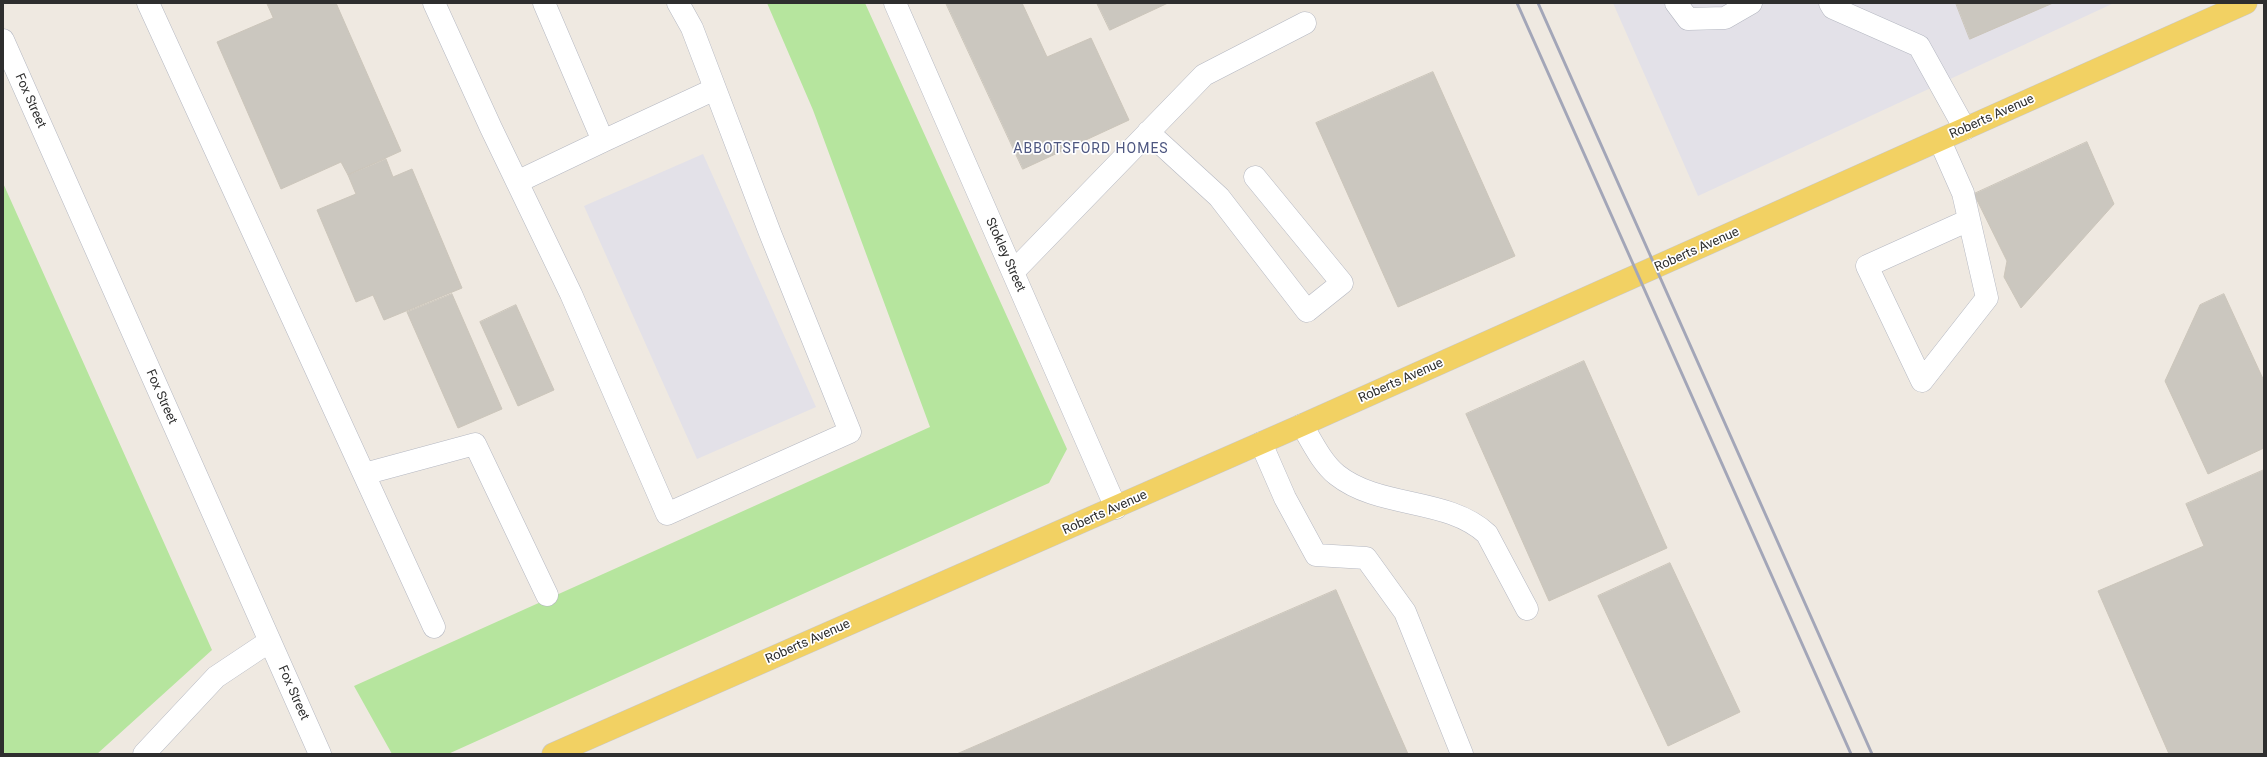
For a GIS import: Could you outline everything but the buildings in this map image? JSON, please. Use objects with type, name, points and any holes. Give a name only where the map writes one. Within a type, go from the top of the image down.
[{"type":"main road","name":"Roberts Avenue","points":[[553,754],[1116,508],[2246,3]]},
{"type":"street","points":[[148,3],[434,627]]},
{"type":"street","points":[[434,3],[571,294],[667,514],[850,432],[770,233],[692,28],[678,3]]},
{"type":"street","points":[[544,3],[603,141]]},
{"type":"street","name":"Stokley Street","points":[[895,3],[1116,508]]},
{"type":"street","points":[[1676,3],[1688,19],[1725,18],[1748,4]]},
{"type":"street","points":[[1830,3],[1832,8],[1919,46],[1965,129]]},
{"type":"street","points":[[1013,272],[1204,75],[1305,23]]},
{"type":"street","name":"Fox Street","points":[[3,40],[320,754]]},
{"type":"street","points":[[517,182],[715,89]]},
{"type":"street","points":[[1148,132],[1219,197],[1307,311],[1342,283],[1255,177]]},
{"type":"street","points":[[1940,141],[1963,193],[1987,298],[1922,381],[1867,266],[1969,220]]},
{"type":"street","points":[[1302,425],[1324,460],[1337,475],[1354,485],[1402,501],[1462,517],[1478,525],[1487,534],[1527,609]]},
{"type":"street","points":[[1261,443],[1285,498],[1316,555],[1366,558],[1405,612],[1462,754]]},
{"type":"street","points":[[364,474],[475,444],[547,595]]},
{"type":"street","points":[[144,754],[216,677],[270,641]]},
{"type":"shaded area","points":[[1613,3],[2114,3],[1698,196]]},
{"type":"shaded area","points":[[703,154],[816,407],[697,459],[584,206]]},
{"type":"green space","points":[[767,3],[865,3],[1067,449],[1049,483],[448,754],[392,754],[354,686],[930,427],[813,110]]},
{"type":"green space","points":[[3,183],[212,650],[97,754],[3,754]]},
{"type":"railway","points":[[1517,3],[1851,754]]},
{"type":"railway","points":[[1538,3],[1872,754]]},
{"type":"district","name":"ABBOTSFORD HOMES","points":[[1091,149]]}]
